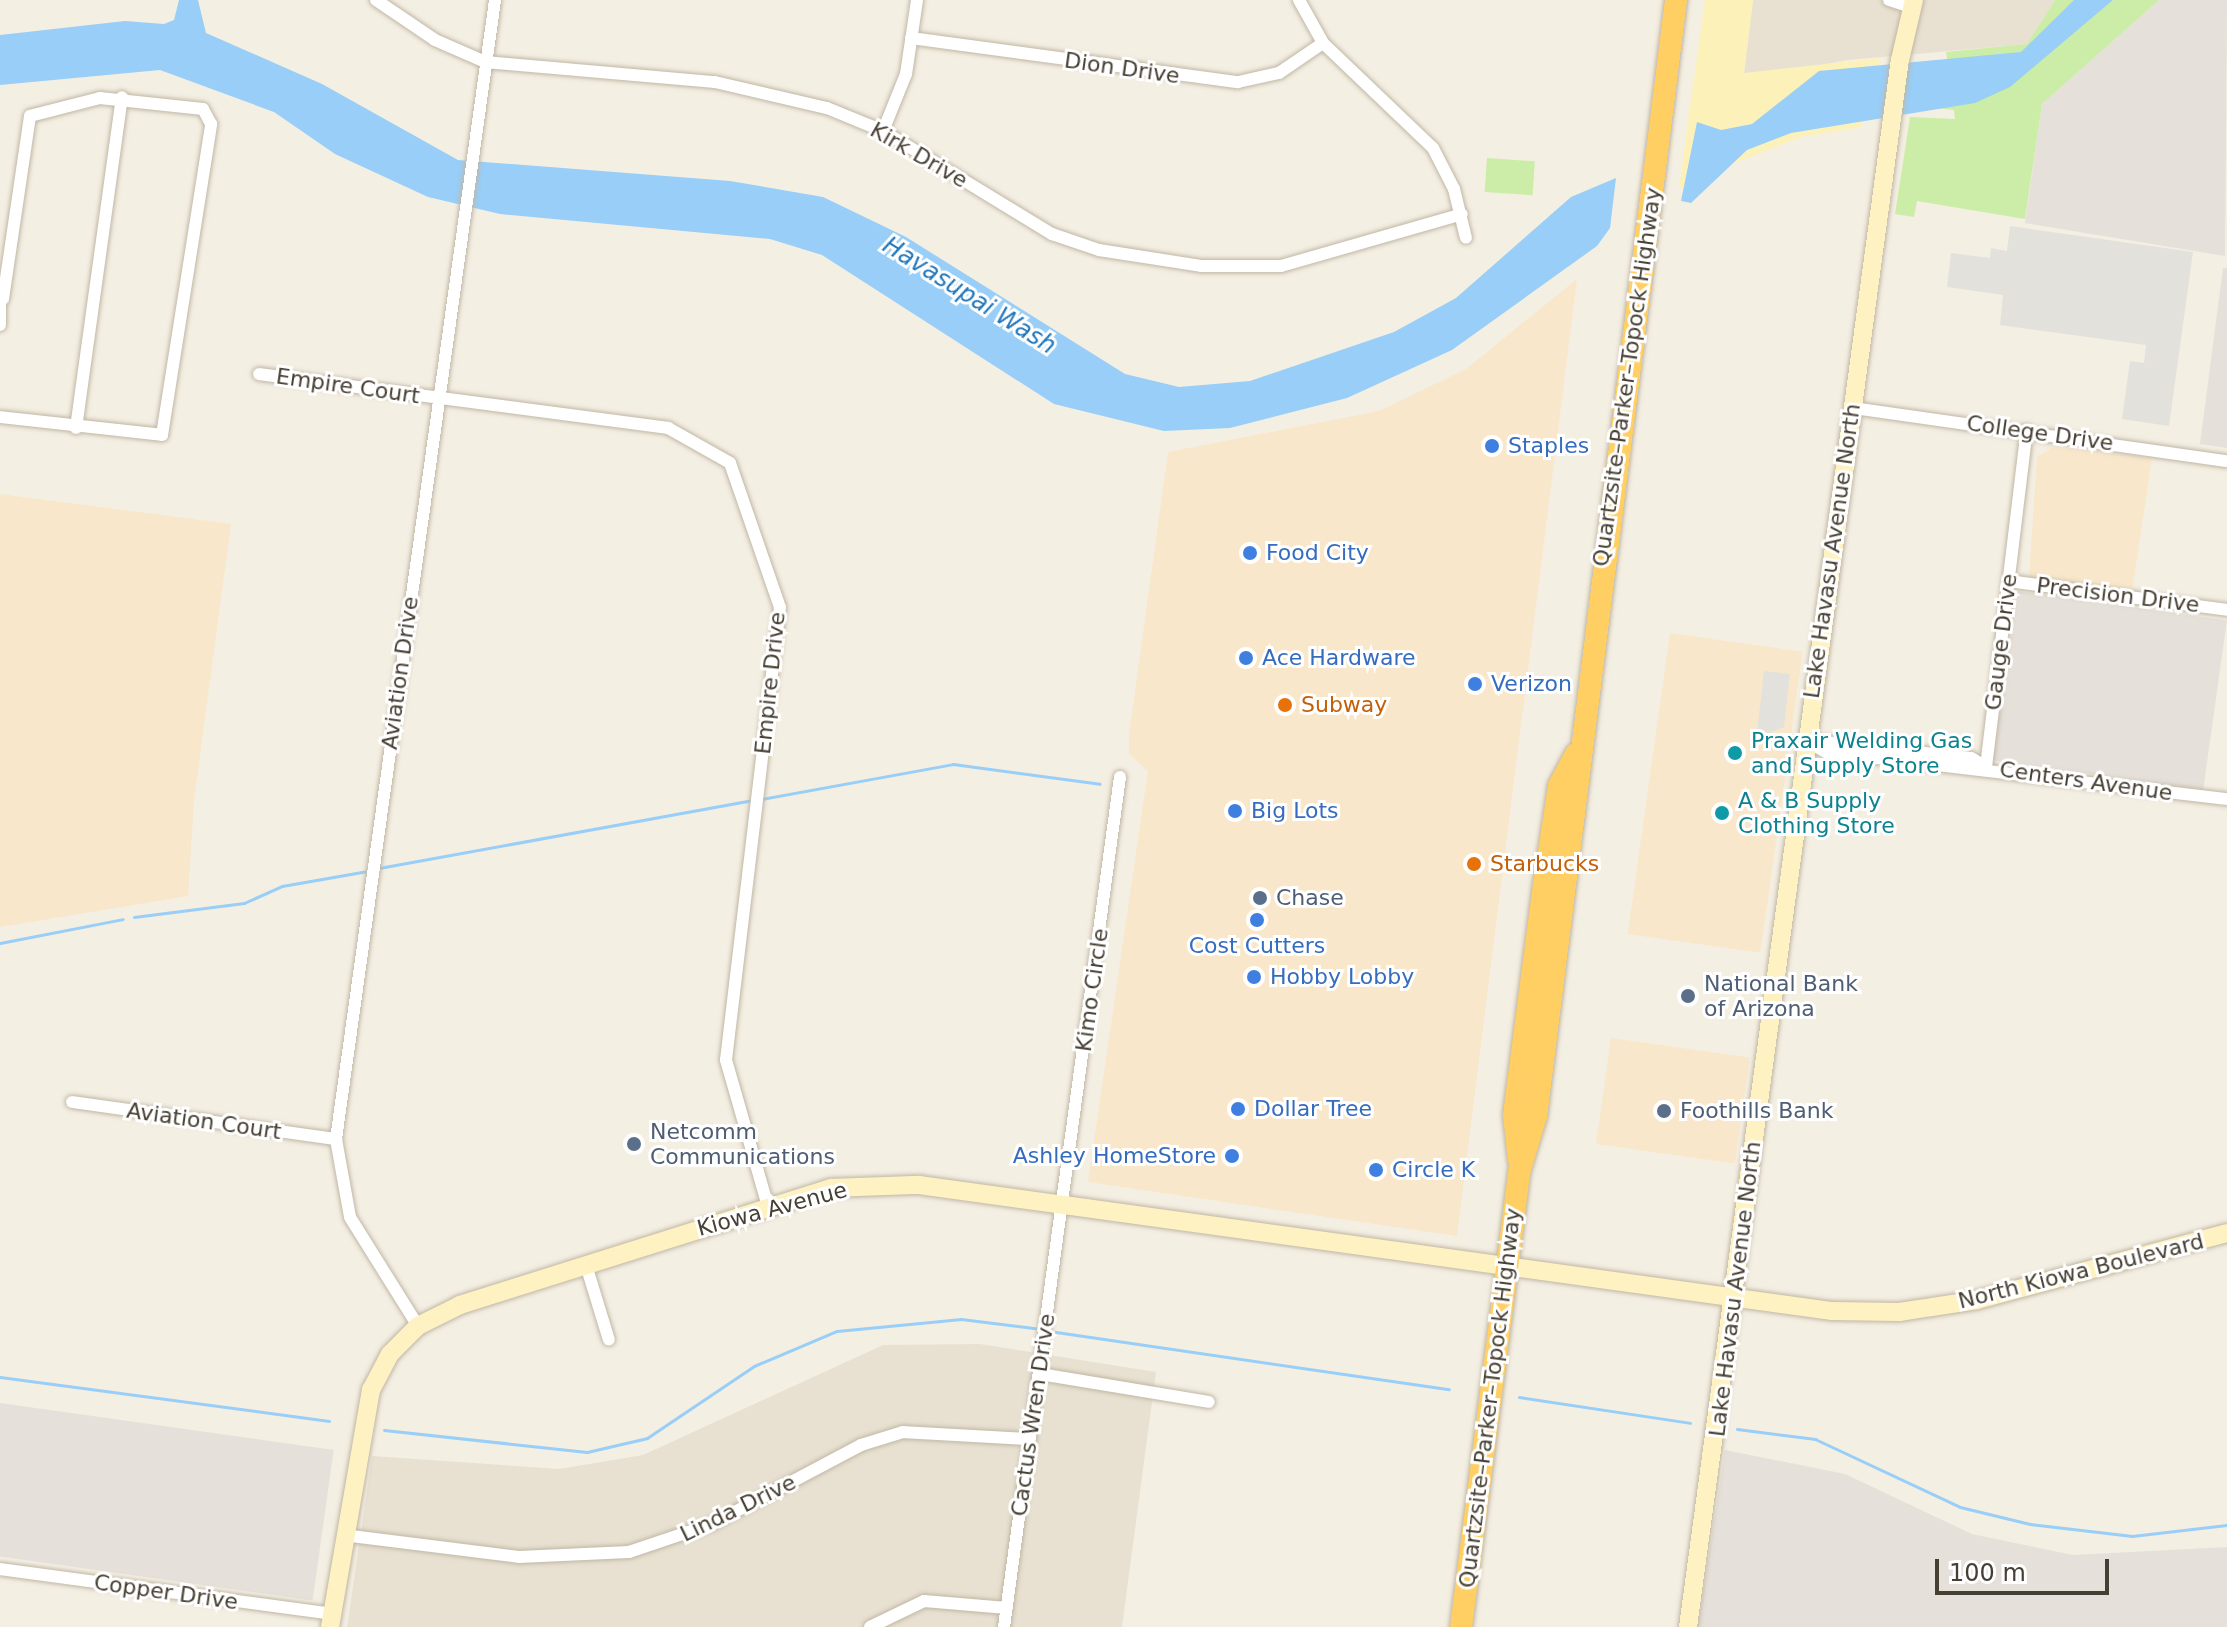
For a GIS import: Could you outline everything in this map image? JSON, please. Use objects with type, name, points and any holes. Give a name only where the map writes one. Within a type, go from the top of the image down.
[{"type":"highway","name":"Quartzsite–Parker–Topock Highway","points":[[1461,1627],[1520,1169],[1514,1115],[1544,885],[1559,786],[1576,754],[1676,0]]},
{"type":"street","name":"Kirk Drive","points":[[376,0],[435,40],[485,62],[715,82],[799,100],[883,131],[1052,234],[1099,250],[1201,266],[1281,266],[1462,214]]},
{"type":"street","name":"Aviation Drive","points":[[418,1326],[350,1217],[336,1139],[495,0]]},
{"type":"street","points":[[883,131],[911,38],[917,0]]},
{"type":"street","points":[[1299,0],[1323,43],[1422,133],[1462,214],[1466,238]]},
{"type":"street","points":[[1889,0],[1912,4]]},
{"type":"street","name":"Lake Havasu Avenue North","points":[[1688,1627],[1735,1298],[1805,740],[1900,60],[1912,4]]},
{"type":"street","name":"Dion Drive","points":[[911,38],[1218,82],[1279,73],[1323,43]]},
{"type":"street","points":[[76,428],[122,97]]},
{"type":"street","points":[[0,325],[30,116],[122,97],[203,109],[211,124],[169,424],[150,438],[0,417]]},
{"type":"street","name":"Empire Court","points":[[259,374],[438,398]]},
{"type":"street","name":"Empire Drive","points":[[438,398],[668,428],[708,445],[730,463],[745,491],[774,574],[779,645],[726,1060],[768,1206]]},
{"type":"street","name":"College Drive","points":[[1853,408],[2027,430],[2227,461]]},
{"type":"street","name":"Gauge Drive","points":[[1986,767],[2027,430]]},
{"type":"street","name":"Precision Drive","points":[[2008,581],[2227,610]]},
{"type":"street","name":"Centers Avenue","points":[[1805,740],[1826,752],[1970,772],[1986,767],[2227,799]]},
{"type":"street","name":"Kimo Circle","points":[[1063,1203],[1120,777]]},
{"type":"street","name":"Aviation Court","points":[[72,1102],[336,1139]]},
{"type":"street","name":"Kiowa Avenue","points":[[330,1620],[371,1390],[390,1354],[418,1326],[586,1265],[768,1206],[872,1184],[1063,1203],[1506,1267]]},
{"type":"street","name":"Cactus Wren Drive","points":[[1004,1627],[1063,1203]]},
{"type":"street","name":"North Kiowa Boulevard","points":[[1506,1267],[1735,1298],[1899,1312],[1977,1300],[2227,1233]]},
{"type":"street","points":[[586,1265],[609,1340]]},
{"type":"street","points":[[1040,1374],[1209,1402]]},
{"type":"street","name":"Linda Drive","points":[[343,1535],[519,1557],[617,1554],[712,1524],[861,1445],[903,1432],[1030,1439]]},
{"type":"street","name":"Copper Drive","points":[[0,1569],[330,1620]]},
{"type":"street","points":[[870,1627],[924,1601],[1007,1608]]},
{"type":"shaded area","points":[[1753,0],[2055,0],[2028,44],[1848,60],[1764,76],[1744,73]]},
{"type":"shaded area","points":[[2159,0],[2227,0],[2225,256],[2025,223],[2042,104]]},
{"type":"shaded area","points":[[2010,226],[2193,252],[2169,426],[2122,419],[2130,361],[2144,363],[2146,345],[2000,325],[2003,295],[1947,287],[1951,253],[1990,258],[1991,248],[2007,251]]},
{"type":"shaded area","points":[[2223,268],[2227,268],[2227,448],[2200,444]]},
{"type":"shaded area","points":[[1577,279],[1457,1236],[1088,1182],[1148,771],[1129,754],[1129,735],[1168,452],[1379,411],[1466,369]]},
{"type":"shaded area","points":[[2053,447],[2152,458],[2132,591],[2029,577],[2037,457]]},
{"type":"shaded area","points":[[0,494],[231,524],[194,800],[188,896],[0,927]]},
{"type":"shaded area","points":[[2017,591],[2227,621],[2203,790],[1993,760]]},
{"type":"shaded area","points":[[1670,633],[1803,652],[1760,953],[1628,934]]},
{"type":"shaded area","points":[[1764,671],[1790,674],[1784,727],[1769,733],[1757,732]]},
{"type":"shaded area","points":[[1611,1038],[1750,1057],[1735,1163],[1596,1144]]},
{"type":"shaded area","points":[[980,1344],[1156,1372],[1122,1627],[347,1627],[372,1456],[559,1469],[643,1455],[883,1345]]},
{"type":"shaded area","points":[[0,1403],[334,1450],[313,1600],[0,1556]]},
{"type":"shaded area","points":[[1725,1450],[1845,1474],[1972,1534],[2073,1555],[2227,1547],[2227,1627],[1698,1627]]},
{"type":"green space","points":[[2055,0],[2159,0],[2042,104],[2025,219],[1917,201],[1914,217],[1895,214],[1910,117],[1955,119],[1954,110],[1927,107],[1949,69],[1946,52],[2027,44]]},
{"type":"green space","points":[[1487,158],[1535,161],[1533,195],[1485,192]]},
{"type":"sand","points":[[1705,0],[1753,0],[1744,73],[1880,58],[1878,66],[1828,77],[1825,121],[1861,121],[1861,127],[1801,137],[1721,168],[1694,189],[1679,187]]},
{"type":"water","name":"Havasupai Wash","points":[[179,0],[198,0],[206,33],[322,84],[458,160],[730,181],[823,197],[906,237],[1125,374],[1179,387],[1250,381],[1394,332],[1456,298],[1571,197],[1616,178],[1610,228],[1597,246],[1452,350],[1347,398],[1230,428],[1164,431],[1054,404],[822,255],[770,239],[500,214],[428,197],[335,154],[274,112],[160,70],[0,85],[0,35],[125,21],[164,24],[174,20]]},
{"type":"water","points":[[2074,0],[2113,0],[2010,87],[1975,103],[1791,133],[1747,150],[1691,203],[1681,201],[1697,122],[1721,130],[1752,124],[1819,71],[2021,52]]},
{"type":"waterway","points":[[761,799],[953,764],[1100,784]]},
{"type":"waterway","points":[[379,868],[753,800]]},
{"type":"waterway","points":[[134,917],[244,903],[282,886],[368,871]]},
{"type":"waterway","points":[[0,943],[123,919]]},
{"type":"waterway","points":[[384,1430],[587,1452],[647,1438],[754,1366],[837,1331],[961,1319],[1041,1329]]},
{"type":"waterway","points":[[1049,1331],[1449,1389]]},
{"type":"waterway","points":[[0,1377],[329,1421]]},
{"type":"waterway","points":[[1519,1397],[1690,1423]]},
{"type":"waterway","points":[[1737,1429],[1815,1439],[1960,1507],[2030,1524],[2132,1536],[2227,1525]]},
{"type":"place","name":"Staples","points":[[1492,446]]},
{"type":"place","name":"Food City","points":[[1250,553]]},
{"type":"place","name":"Ace Hardware","points":[[1246,658]]},
{"type":"place","name":"Verizon","points":[[1475,684]]},
{"type":"place","name":"Subway","points":[[1285,705]]},
{"type":"place","name":"Praxair Welding Gas and Supply Store","points":[[1735,753]]},
{"type":"place","name":"Big Lots","points":[[1235,811]]},
{"type":"place","name":"A & B Supply Clothing Store","points":[[1722,813]]},
{"type":"place","name":"Starbucks","points":[[1474,864]]},
{"type":"place","name":"Chase","points":[[1260,898]]},
{"type":"place","name":"Cost Cutters","points":[[1257,920]]},
{"type":"place","name":"Hobby Lobby","points":[[1254,977]]},
{"type":"place","name":"National Bank of Arizona","points":[[1688,996]]},
{"type":"place","name":"Dollar Tree","points":[[1238,1109]]},
{"type":"place","name":"Foothills Bank","points":[[1664,1111]]},
{"type":"place","name":"Netcomm Communications","points":[[634,1144]]},
{"type":"place","name":"Ashley HomeStore","points":[[1232,1156]]},
{"type":"place","name":"Circle K","points":[[1376,1170]]}]
